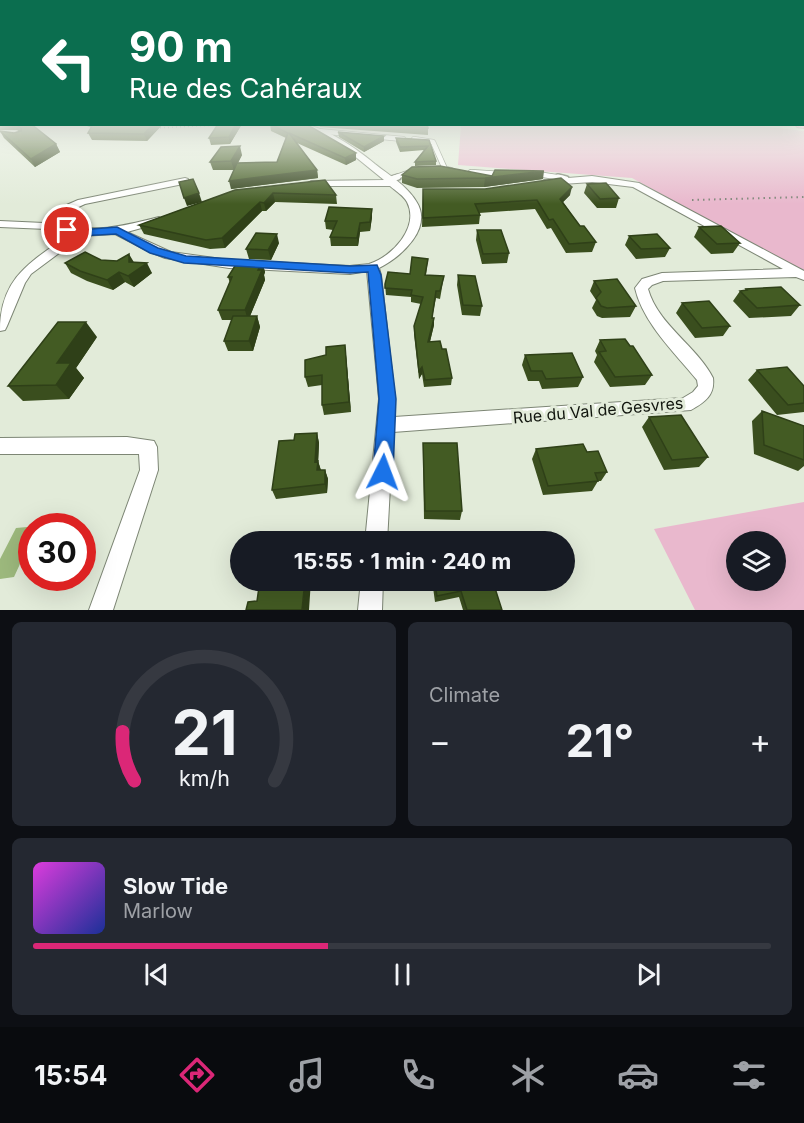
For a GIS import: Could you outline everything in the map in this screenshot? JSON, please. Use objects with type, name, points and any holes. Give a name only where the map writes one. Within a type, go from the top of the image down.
[{"type":"street","points":[[117,231],[154,250],[184,259],[240,265],[350,270],[372,267],[390,258],[410,237],[416,219],[413,203],[405,193],[355,152],[346,147]]},
{"type":"street","points":[[532,179],[624,182],[636,185],[800,274]]},
{"type":"street","points":[[47,226],[66,209],[82,202],[185,181]]},
{"type":"street","points":[[306,184],[390,182]]},
{"type":"street","points":[[405,193],[419,190]]},
{"type":"street","points":[[0,224],[47,226],[79,233],[117,231],[170,217]]},
{"type":"street","points":[[0,326],[19,282],[27,271],[79,233]]},
{"type":"street","points":[[372,267],[375,275],[387,399],[377,531]]},
{"type":"street","name":"Rue du Val de Gesvres","points":[[386,424],[685,405],[699,397],[706,387],[705,378],[658,319],[641,295],[641,288],[647,282],[662,277],[800,274]]},
{"type":"street","points":[[0,446],[127,445],[148,447],[149,470],[101,610]]},
{"type":"street","points":[[370,610],[371,591]]},
{"type":"lane","points":[[435,147],[445,169]]},
{"type":"lane","points":[[436,169],[455,170]]},
{"type":"lane","points":[[390,182],[415,171]]},
{"type":"lane","points":[[464,171],[508,174]]},
{"type":"path","points":[[662,201],[804,197]]},
{"type":"shaded area","points":[[459,147],[804,147],[804,272],[632,178],[458,165]]},
{"type":"shaded area","points":[[804,502],[804,610],[695,610],[654,529]]},
{"type":"shaded area","points":[[18,528],[18,568],[14,577],[0,579],[0,559]]},
{"type":"building","points":[[18,147],[50,147],[31,159]]},
{"type":"building","points":[[221,147],[239,147],[231,161],[210,162]]},
{"type":"building","points":[[283,147],[300,147],[317,170],[229,181],[237,163],[277,162]]},
{"type":"building","points":[[321,147],[346,147],[356,153],[345,158]]},
{"type":"building","points":[[427,147],[431,147],[436,161],[415,162]]},
{"type":"building","points":[[440,166],[492,176],[495,170],[544,171],[485,178],[417,179],[402,175],[412,167]]},
{"type":"building","points":[[561,178],[572,187],[560,199],[580,226],[584,226],[596,242],[569,244],[553,219],[549,220],[537,200],[475,204],[480,215],[423,218],[423,189],[485,189]]},
{"type":"building","points":[[193,179],[199,193],[184,198],[179,182]]},
{"type":"building","points":[[325,180],[336,195],[273,193],[264,203],[260,202],[222,238],[206,240],[139,225],[235,190]]},
{"type":"building","points":[[606,183],[619,198],[600,199],[587,184]]},
{"type":"building","points":[[329,207],[372,209],[370,222],[360,223],[357,238],[330,237],[337,221],[325,221]]},
{"type":"building","points":[[721,226],[740,243],[717,244],[699,227]]},
{"type":"building","points":[[477,230],[501,230],[509,253],[483,254]]},
{"type":"building","points":[[256,233],[277,234],[268,250],[246,249]]},
{"type":"building","points":[[657,234],[670,248],[641,249],[629,236]]},
{"type":"building","points":[[85,252],[101,260],[117,261],[129,254],[129,262],[147,263],[128,276],[119,272],[107,280],[65,263]]},
{"type":"building","points":[[412,257],[428,259],[425,275],[444,276],[440,291],[436,291],[432,318],[434,318],[428,342],[440,341],[442,349],[446,349],[452,378],[425,380],[422,367],[419,371],[414,326],[423,297],[411,295],[412,290],[385,288],[388,272],[410,274]]},
{"type":"building","points":[[238,261],[262,262],[258,270],[262,270],[245,310],[218,310],[232,277],[228,277]]},
{"type":"building","points":[[458,275],[475,276],[482,306],[463,305]]},
{"type":"building","points":[[617,279],[636,306],[607,308],[601,306],[596,298],[601,292],[594,281]]},
{"type":"building","points":[[781,287],[800,305],[757,308],[740,291],[746,289]]},
{"type":"building","points":[[709,301],[730,326],[702,328],[682,303]]},
{"type":"building","points":[[233,316],[257,316],[249,341],[224,341]]},
{"type":"building","points":[[58,322],[86,322],[57,363],[71,363],[56,385],[8,386]]},
{"type":"building","points":[[625,339],[630,346],[633,346],[652,375],[615,377],[599,352],[606,351],[600,340]]},
{"type":"building","points":[[345,345],[349,402],[322,405],[322,375],[305,377],[305,360],[326,355],[326,347]]},
{"type":"building","points":[[572,353],[583,377],[546,379],[542,371],[531,371],[525,355]]},
{"type":"building","points":[[787,367],[804,386],[804,403],[788,405],[757,370]]},
{"type":"building","points":[[762,411],[804,426],[804,460],[764,445]]},
{"type":"building","points":[[681,415],[708,457],[672,460],[649,417]]},
{"type":"building","points":[[317,433],[315,462],[318,461],[317,470],[325,470],[325,484],[272,490],[279,441],[294,440],[295,434]]},
{"type":"building","points":[[423,443],[457,443],[462,511],[425,511]]},
{"type":"building","points":[[583,444],[587,452],[598,451],[607,472],[595,473],[598,481],[548,486],[536,449]]},
{"type":"building","points":[[258,591],[304,591],[302,610],[246,610],[248,602],[257,601]]},
{"type":"building","points":[[436,591],[461,591],[437,596]]},
{"type":"building","points":[[461,591],[496,591],[502,610],[467,610]]},
{"type":"route","points":[[67,230],[79,233],[117,231],[154,250],[184,259],[205,262],[350,270],[372,267],[375,275],[387,399],[383,472]]}]
